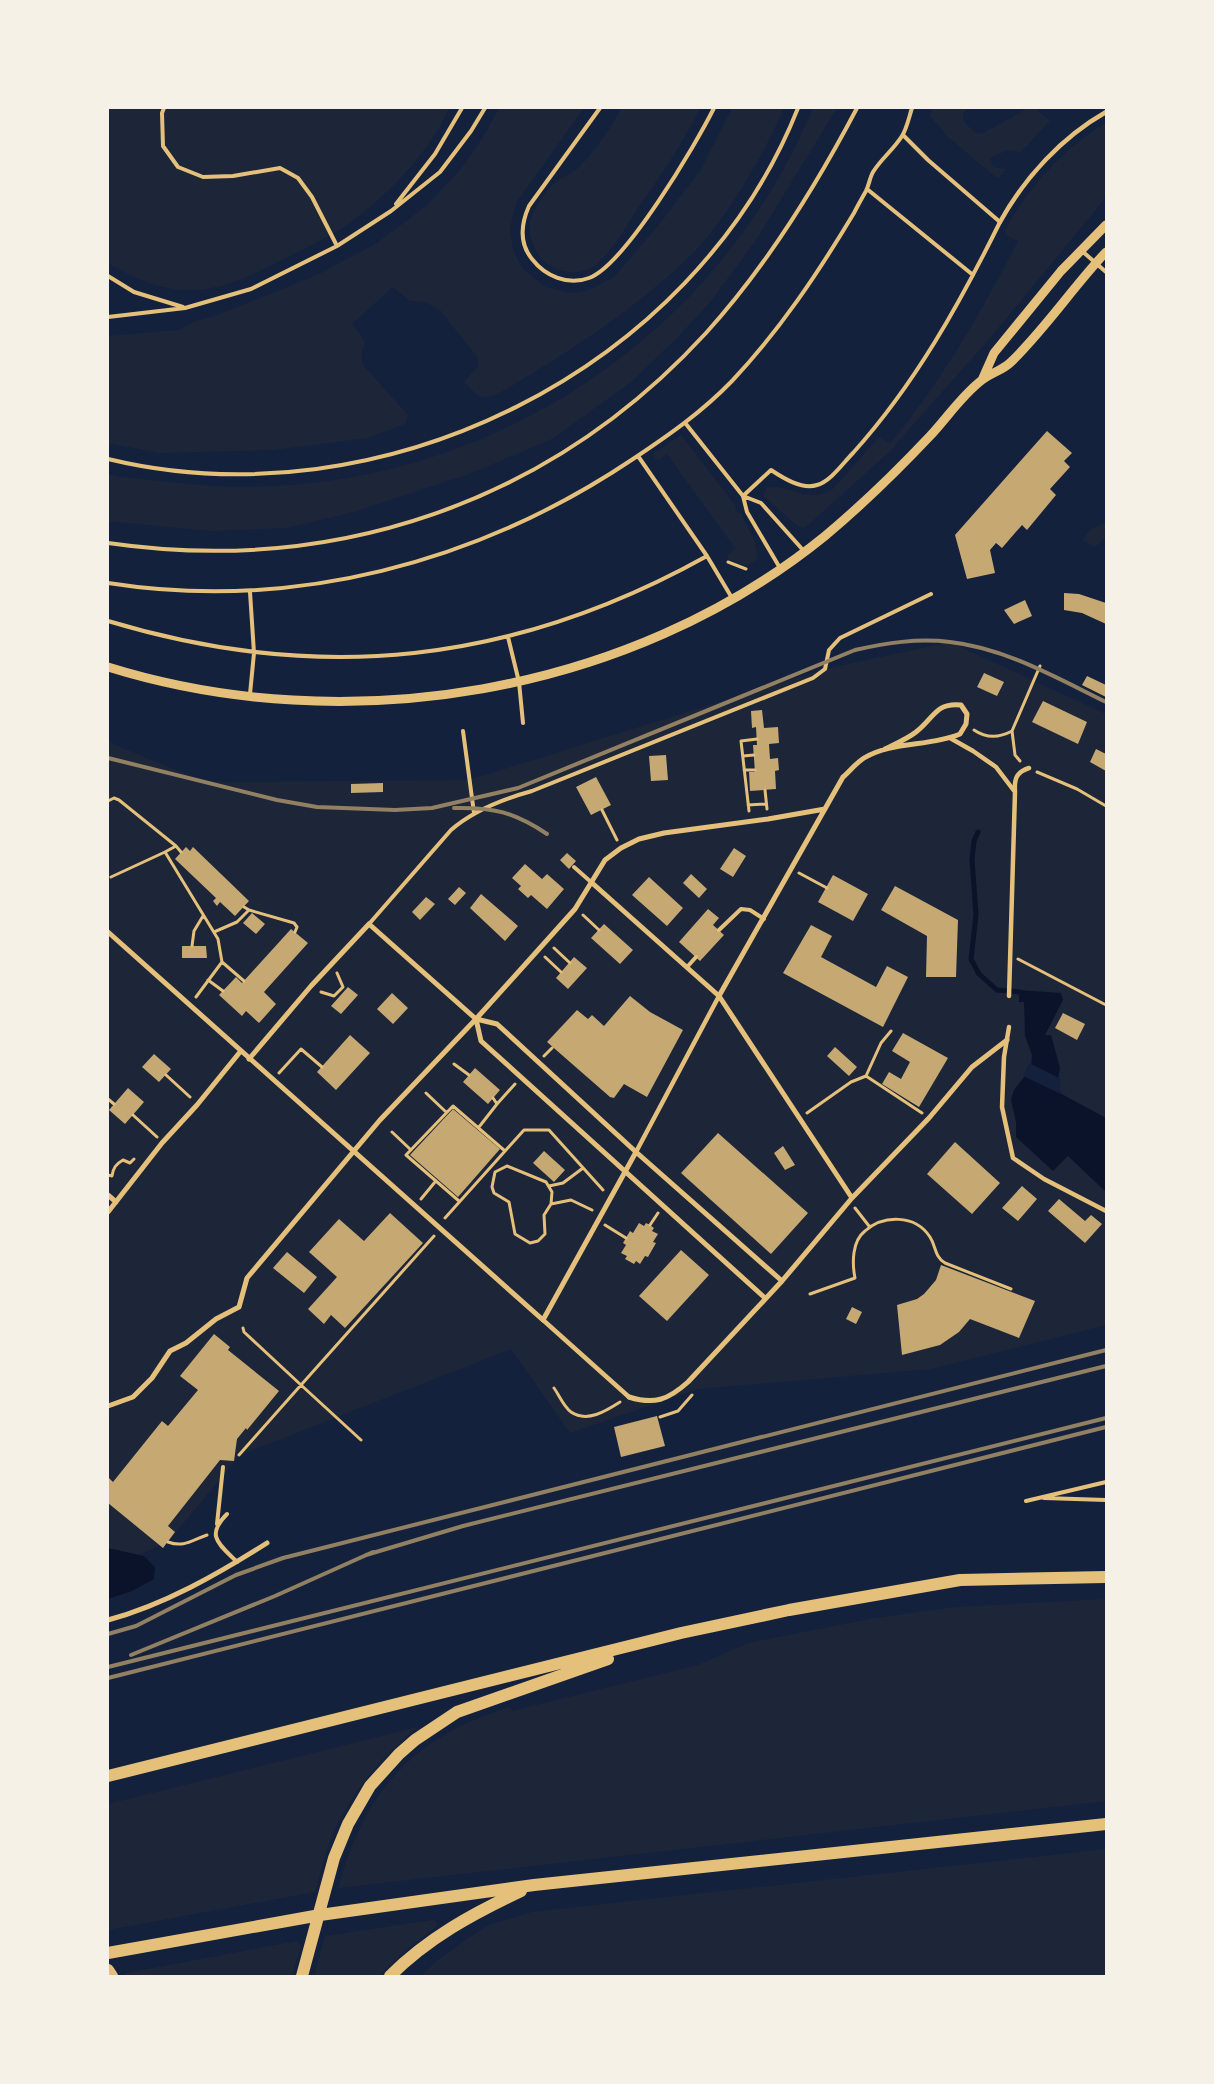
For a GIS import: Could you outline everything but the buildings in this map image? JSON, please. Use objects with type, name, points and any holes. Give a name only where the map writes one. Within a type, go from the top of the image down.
[{"type":"main road","points":[[108,1776],[681,1633],[789,1610],[960,1580],[1106,1577]]},
{"type":"main road","points":[[302,1976],[334,1858],[358,1805],[370,1786],[399,1754],[415,1740],[457,1712],[681,1633]]},
{"type":"main road","points":[[108,1953],[320,1915],[534,1885],[1106,1824]]},
{"type":"main road","points":[[390,1976],[426,1944],[453,1925],[534,1885]]},
{"type":"main road","points":[[108,1970],[112,1976]]},
{"type":"street","points":[[1000,222],[1027,182],[1057,147],[1090,121],[1106,112]]},
{"type":"street","points":[[982,380],[994,353],[1061,271],[1106,225]]},
{"type":"street","points":[[108,667],[167,683],[250,696],[372,701],[454,694],[519,682],[587,663],[628,647],[697,617],[732,598],[804,552],[880,487],[982,380],[1010,364],[1106,252]]},
{"type":"street","points":[[544,1320],[719,996],[843,777],[863,758],[915,733],[937,709],[948,703],[961,705],[967,714],[966,724],[960,734],[950,738],[884,749]]},
{"type":"street","points":[[950,738],[996,767],[1015,792]]},
{"type":"street","points":[[1009,996],[1014,781],[1017,775],[1029,768]]},
{"type":"street","points":[[108,1406],[133,1397],[152,1378],[170,1351],[186,1343],[216,1319],[238,1307],[247,1278],[354,1151],[476,1020],[575,909],[605,860],[620,848],[639,839],[664,833],[750,822],[825,809]]},
{"type":"street","points":[[591,882],[688,966],[719,996],[851,1200]]},
{"type":"street","points":[[249,1059],[369,924],[476,1020],[497,1024],[636,1152],[782,1281]]},
{"type":"street","points":[[108,932],[240,1052],[442,1228],[629,1397],[644,1402],[659,1400],[676,1393],[782,1281],[851,1200],[929,1118],[972,1067],[1007,1040]]},
{"type":"street","points":[[476,1020],[481,1041],[766,1298]]},
{"type":"street","points":[[1009,1027],[1002,1107],[1012,1158],[1044,1179],[1106,1211]]},
{"type":"street","points":[[108,1212],[162,1143],[198,1105],[240,1052]]},
{"type":"street","points":[[108,1195],[116,1202]]},
{"type":"street","points":[[108,1620],[147,1607],[236,1562],[267,1543]]},
{"type":"lane","points":[[164,108],[162,112],[163,146],[178,167],[203,177],[232,176],[280,168],[298,178],[312,197],[337,246]]},
{"type":"lane","points":[[390,211],[435,154],[462,108]]},
{"type":"lane","points":[[108,317],[185,308],[250,289],[337,246],[390,211],[440,172],[471,131],[485,108]]},
{"type":"lane","points":[[600,108],[529,206],[522,220],[523,239],[533,260],[552,276],[569,281],[589,278],[605,268],[617,255],[657,203],[701,134],[714,108]]},
{"type":"lane","points":[[108,459],[142,467],[228,474],[312,470],[401,453],[487,422],[570,377],[645,322],[680,289],[712,253],[742,211],[768,167],[798,108]]},
{"type":"lane","points":[[108,543],[216,552],[273,550],[330,542],[394,526],[456,506],[518,479],[573,446],[620,413],[665,374],[706,332],[778,240],[836,147],[857,108]]},
{"type":"lane","points":[[108,583],[200,592],[250,592],[345,580],[434,558],[476,543],[558,505],[598,483],[686,424],[732,381],[782,323],[825,260],[867,189],[873,173],[903,135],[912,108]]},
{"type":"lane","points":[[743,496],[771,470],[803,486],[815,486],[823,482],[841,466],[891,407],[924,362],[973,275],[1000,222],[928,160],[903,135]]},
{"type":"lane","points":[[867,189],[973,275]]},
{"type":"lane","points":[[1082,251],[1106,272]]},
{"type":"lane","points":[[108,276],[134,292],[185,308]]},
{"type":"lane","points":[[686,424],[743,496],[747,512],[780,568]]},
{"type":"lane","points":[[638,456],[707,556],[732,598]]},
{"type":"lane","points":[[743,496],[761,503],[804,552]]},
{"type":"lane","points":[[108,621],[150,634],[254,653],[309,658],[360,658],[462,648],[564,621],[662,581],[707,556]]},
{"type":"lane","points":[[250,592],[254,653],[250,696]]},
{"type":"lane","points":[[369,924],[451,830],[464,818],[506,799],[813,678],[824,669],[829,650],[840,638],[931,594]]},
{"type":"lane","points":[[508,637],[519,682],[523,723]]},
{"type":"lane","points":[[463,731],[474,813]]},
{"type":"lane","points":[[574,867],[591,882]]},
{"type":"lane","points":[[719,930],[741,909],[750,910],[764,919]]},
{"type":"lane","points":[[688,966],[696,957]]},
{"type":"lane","points":[[223,1467],[217,1524],[214,1533],[217,1542],[236,1562]]},
{"type":"lane","points":[[1026,1501],[1106,1482]]},
{"type":"lane","points":[[1041,1498],[1056,1500],[1106,1500]]},
{"type":"lane","points":[[217,1524],[227,1514]]},
{"type":"path","points":[[728,562],[746,569]]},
{"type":"path","points":[[1040,666],[1012,731],[1015,755],[1022,765],[1077,789],[1106,806]]},
{"type":"path","points":[[971,728],[990,737],[1002,737],[1012,731]]},
{"type":"path","points":[[750,822],[741,741],[757,739]]},
{"type":"path","points":[[743,756],[754,755]]},
{"type":"path","points":[[744,770],[755,770]]},
{"type":"path","points":[[765,790],[768,819]]},
{"type":"path","points":[[108,802],[114,798],[120,800],[181,852]]},
{"type":"path","points":[[748,806],[766,804]]},
{"type":"path","points":[[602,810],[620,848]]},
{"type":"path","points":[[111,877],[176,846]]},
{"type":"path","points":[[165,852],[218,939],[222,962],[244,981]]},
{"type":"path","points":[[791,869],[827,888]]},
{"type":"path","points":[[244,907],[294,923],[297,927],[295,932]]},
{"type":"path","points":[[575,909],[599,930]]},
{"type":"path","points":[[214,932],[237,922],[250,910]]},
{"type":"path","points":[[192,946],[194,931],[203,916]]},
{"type":"path","points":[[547,941],[570,963]]},
{"type":"path","points":[[538,950],[561,972]]},
{"type":"path","points":[[1011,956],[1043,970],[1106,1005]]},
{"type":"path","points":[[190,1005],[222,962]]},
{"type":"path","points":[[320,992],[334,996],[343,987],[337,973]]},
{"type":"path","points":[[208,980],[223,991]]},
{"type":"path","points":[[806,1113],[851,1082],[866,1076],[881,1043],[891,1031]]},
{"type":"path","points":[[272,1080],[301,1049],[322,1067]]},
{"type":"path","points":[[454,1064],[469,1075]]},
{"type":"path","points":[[166,1075],[198,1105]]},
{"type":"path","points":[[866,1076],[929,1118]]},
{"type":"path","points":[[479,1127],[518,1080]]},
{"type":"path","points":[[426,1093],[446,1112]]},
{"type":"path","points":[[493,1098],[497,1104]]},
{"type":"path","points":[[108,1099],[114,1104]]},
{"type":"path","points":[[459,1201],[406,1155],[453,1106],[505,1151]]},
{"type":"path","points":[[133,1115],[162,1143]]},
{"type":"path","points":[[444,1218],[524,1130],[549,1130],[603,1190]]},
{"type":"path","points":[[392,1132],[411,1150]]},
{"type":"path","points":[[507,1166],[523,1171],[546,1182],[549,1186],[552,1192],[551,1204],[544,1215],[545,1234],[538,1241],[530,1243],[515,1234],[509,1202],[494,1193],[492,1186],[495,1172],[507,1166]]},
{"type":"path","points":[[549,1186],[563,1183],[583,1168]]},
{"type":"path","points":[[108,1175],[112,1176]]},
{"type":"path","points":[[419,1202],[436,1182]]},
{"type":"path","points":[[551,1204],[571,1200],[592,1210]]},
{"type":"path","points":[[851,1200],[869,1226]]},
{"type":"path","points":[[810,1294],[855,1278],[853,1257],[861,1234],[869,1226],[890,1219],[908,1220],[930,1236],[938,1259],[1011,1289]]},
{"type":"path","points":[[602,1224],[626,1238]]},
{"type":"path","points":[[240,1455],[442,1228]]},
{"type":"path","points":[[243,1328],[244,1332],[361,1440]]},
{"type":"path","points":[[554,1388],[570,1412],[584,1416],[600,1414],[629,1397]]},
{"type":"path","points":[[660,1417],[678,1411],[692,1395]]},
{"type":"path","points":[[168,1542],[184,1545],[214,1533]]},
{"type":"shaded area","points":[[108,108],[449,108],[431,141],[406,172],[378,200],[348,224],[316,243],[228,284],[205,289],[181,290],[148,283],[108,263]]},
{"type":"shaded area","points":[[499,108],[584,108],[516,203],[510,229],[513,250],[522,268],[545,287],[569,293],[587,291],[614,277],[657,227],[700,171],[732,108],[784,108],[767,144],[745,183],[720,221],[694,252],[672,273],[625,311],[550,363],[498,394],[487,397],[478,396],[464,382],[478,366],[478,358],[439,309],[425,302],[410,301],[393,287],[352,324],[365,341],[361,355],[363,365],[408,415],[405,424],[368,438],[273,450],[159,453],[108,443],[108,336],[178,330],[196,321],[218,315],[319,274],[377,243],[425,207],[461,169],[485,134]]},
{"type":"shaded area","points":[[621,108],[700,108],[670,160],[619,238],[598,263],[579,272],[565,271],[552,267],[535,250],[531,238],[529,227],[534,212],[554,183],[574,171],[589,156],[608,131]]},
{"type":"shaded area","points":[[813,108],[837,108],[756,240],[711,301],[676,339],[631,382],[552,439],[472,473],[354,512],[287,528],[210,531],[108,521],[108,474],[232,487],[325,481],[415,462],[501,430],[581,386],[653,331],[717,266],[771,191]]},
{"type":"shaded area","points":[[932,108],[968,108],[963,114],[963,121],[974,132],[982,134],[1028,108],[1035,108],[1050,121],[1020,153],[1009,150],[990,158],[993,167],[1006,169],[998,179],[947,136],[930,116]]},
{"type":"shaded area","points":[[1106,123],[1106,196],[1094,212],[990,338],[888,453],[808,525],[803,528],[795,524],[764,496],[766,488],[782,488],[805,495],[823,494],[833,489],[879,437],[890,444],[943,372],[990,294],[1018,241],[1006,235],[1005,231],[1024,199],[1062,156]]},
{"type":"shaded area","points":[[681,435],[735,505],[736,512],[741,513],[754,540],[758,559],[747,566],[727,559],[728,555],[735,548],[667,454],[659,460],[654,459],[654,453]]},
{"type":"shaded area","points":[[1106,522],[1106,537],[1095,547],[1082,540],[1091,529]]},
{"type":"shaded area","points":[[950,642],[1106,714],[1106,1325],[931,1369],[698,1389],[570,1433],[511,1349],[240,1455],[168,1542],[108,1569],[108,742],[206,782],[469,780],[825,669]]},
{"type":"shaded area","points":[[1019,990],[1061,993],[1063,1000],[1045,1035],[1051,1035],[1060,1068],[1056,1091],[1106,1118],[1106,1192],[1068,1156],[1053,1171],[1016,1137],[1016,1122],[1011,1099],[1014,1090],[1031,1068],[1032,1055],[1025,1036],[1024,1002],[1019,1002]]},
{"type":"shaded area","points":[[108,1548],[144,1556],[155,1567],[154,1579],[132,1591],[108,1599]]},
{"type":"shaded area","points":[[1106,1599],[1106,1801],[338,1888],[349,1853],[378,1796],[397,1773],[419,1752],[444,1735],[474,1720],[509,1707],[512,1711],[698,1665],[748,1643],[875,1618],[956,1607]]},
{"type":"shaded area","points":[[418,1727],[380,1762],[349,1803],[330,1841],[315,1892],[108,1930],[108,1804]]},
{"type":"shaded area","points":[[1106,1849],[1106,1976],[421,1976],[439,1959],[486,1926],[532,1912]]},
{"type":"shaded area","points":[[433,1920],[437,1923],[436,1927],[406,1950],[379,1976],[314,1976],[325,1936]]},
{"type":"shaded area","points":[[297,1941],[301,1946],[292,1976],[123,1976],[126,1973]]},
{"type":"pier","points":[[1029,1063],[1061,1079],[1059,1090],[1062,1091],[1061,1094],[1023,1076]]},
{"type":"waterway","points":[[978,832],[974,841],[972,859],[976,915],[971,959],[979,974],[997,990],[1020,992],[1024,995]]},
{"type":"railway","points":[[108,758],[277,800],[317,807],[395,810],[432,808],[518,788],[855,650],[890,643],[914,641],[938,641],[970,645],[1011,657],[1106,702]]},
{"type":"railway","points":[[454,808],[503,812],[547,834]]},
{"type":"railway","points":[[108,1634],[136,1626],[236,1575],[283,1558],[1106,1350]]},
{"type":"railway","points":[[366,1555],[463,1526],[1106,1366]]},
{"type":"railway","points":[[108,1667],[1106,1418]]},
{"type":"railway","points":[[108,1678],[1106,1427]]},
{"type":"railway","points":[[131,1655],[275,1596],[373,1552]]}]
